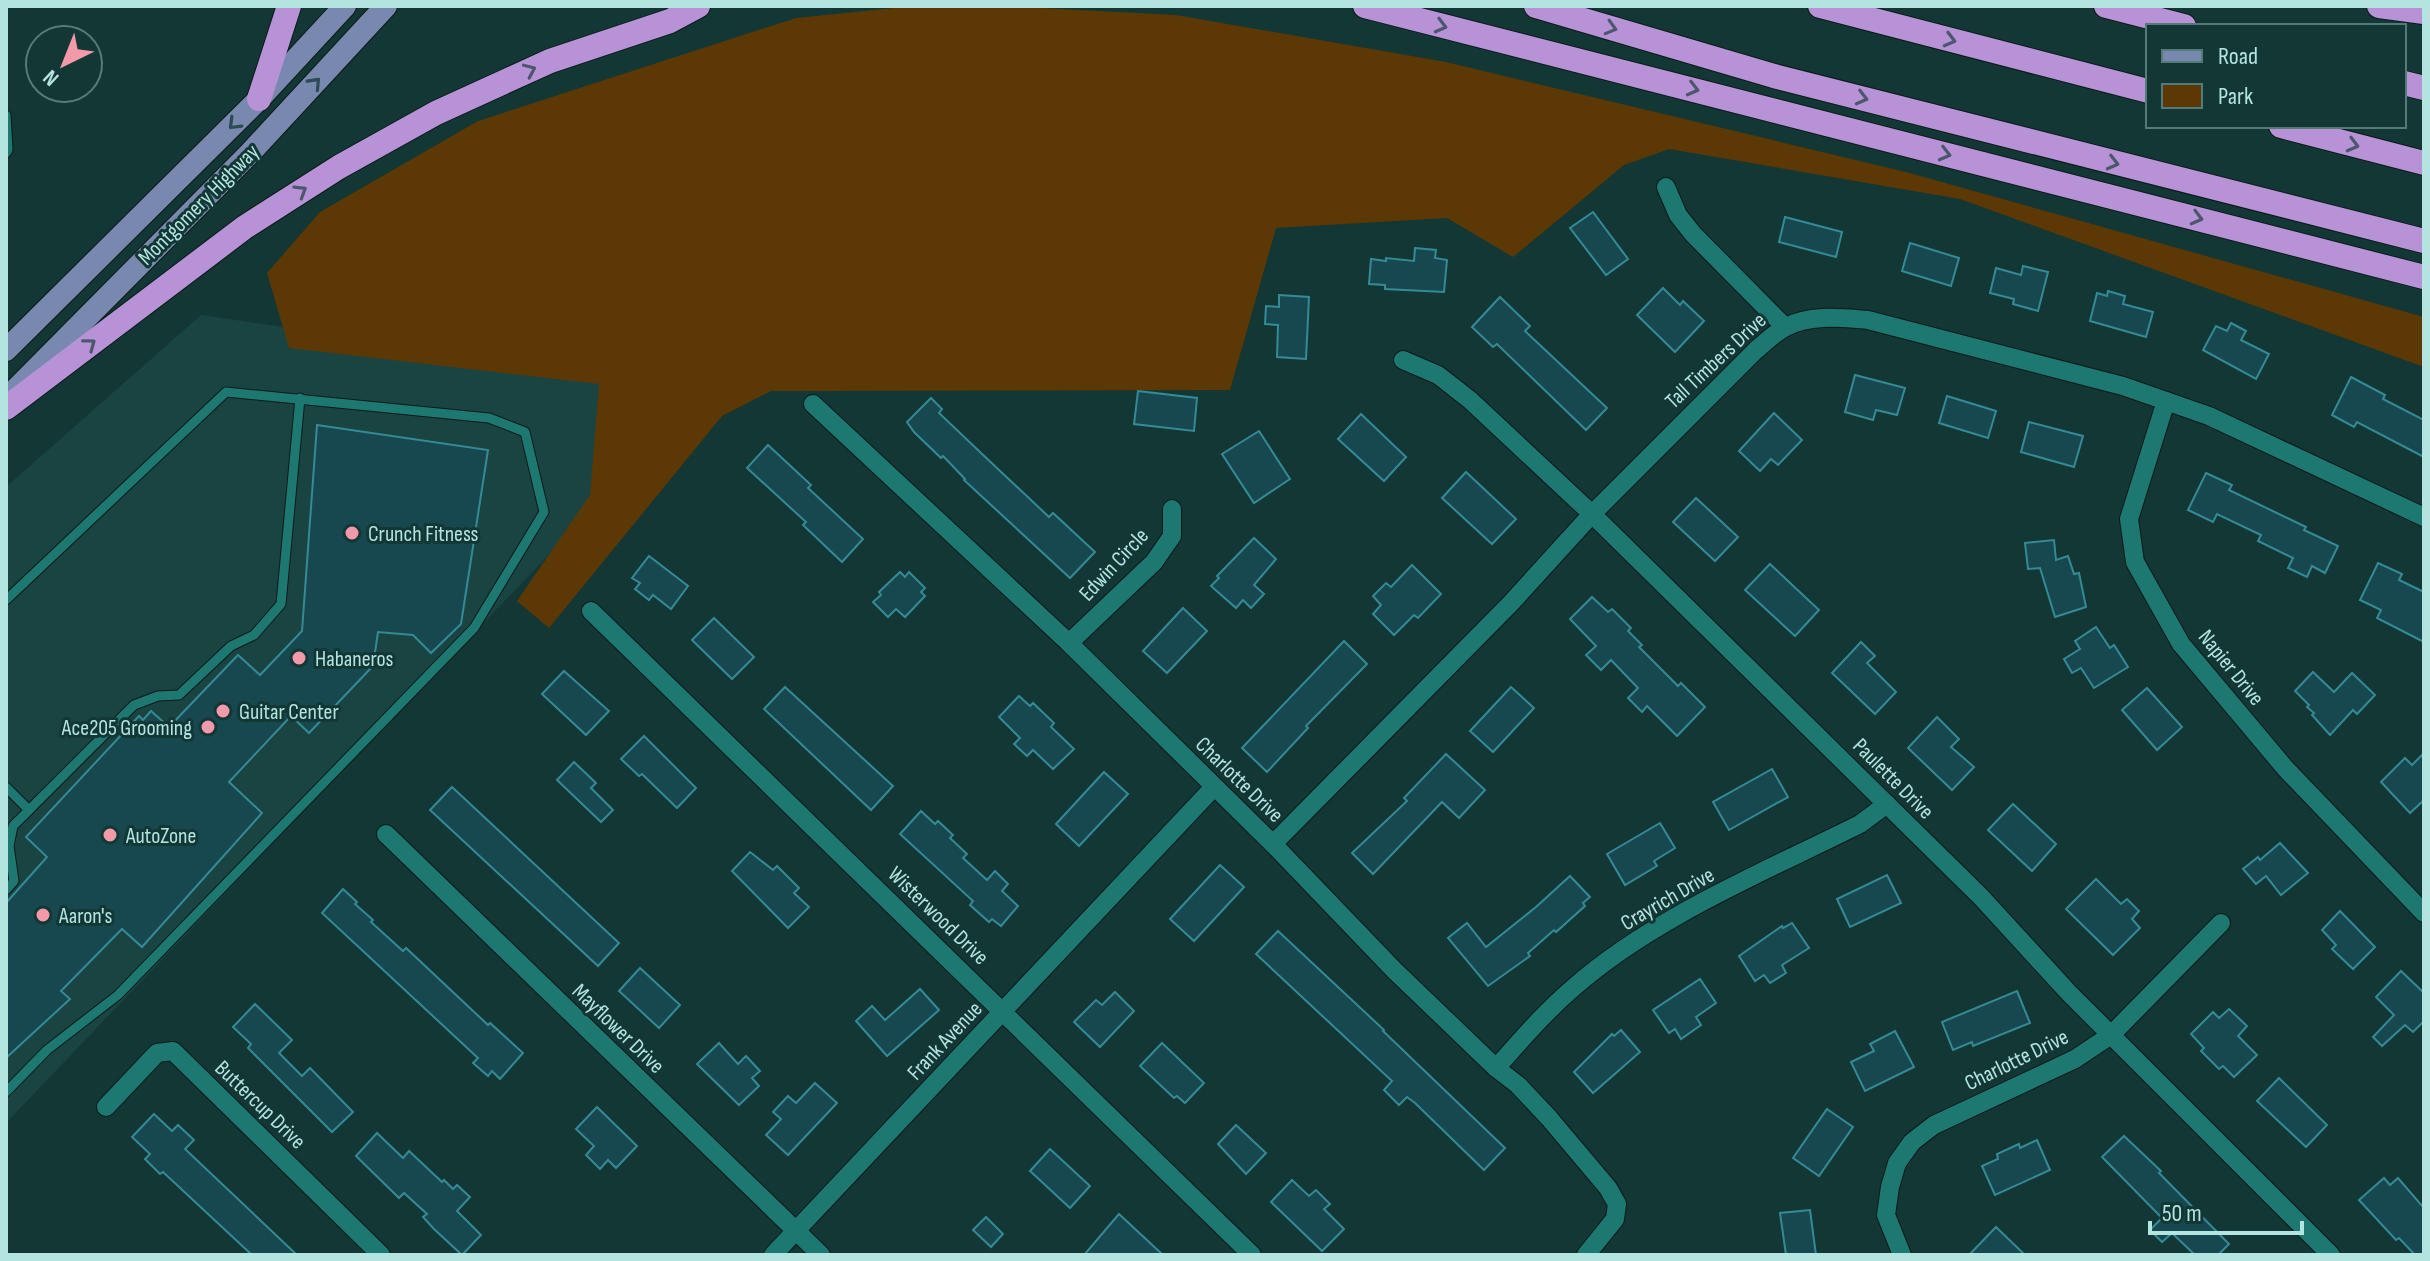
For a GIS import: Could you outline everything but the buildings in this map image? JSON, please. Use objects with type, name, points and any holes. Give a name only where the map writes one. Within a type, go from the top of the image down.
[{"type":"highway","points":[[259,99],[289,6]]},
{"type":"highway","points":[[6,408],[245,227],[339,167],[436,113],[550,61],[670,21],[698,6]]},
{"type":"highway","points":[[1365,6],[2424,277]]},
{"type":"highway","points":[[1536,6],[1774,76],[2424,241]]},
{"type":"highway","points":[[1820,6],[2146,90]]},
{"type":"highway","points":[[2106,6],[2176,24]]},
{"type":"highway","points":[[2379,6],[2424,12]]},
{"type":"highway","points":[[2289,128],[2424,163]]},
{"type":"main road","name":"Montgomery Highway","points":[[6,350],[259,99],[345,6]]},
{"type":"main road","name":"Montgomery Highway","points":[[6,398],[250,153],[386,6]]},
{"type":"street","points":[[1666,187],[1678,215],[1693,234],[1785,327]]},
{"type":"street","name":"Tall Timbers Drive","points":[[1273,844],[1511,603],[1592,514],[1756,350],[1785,327],[1805,320],[1831,317],[1868,320],[2123,386],[2209,416],[2424,517]]},
{"type":"street","name":"Paulette Drive","points":[[1403,360],[1438,375],[1470,400],[1592,514],[1981,897],[2111,1035],[2331,1255]]},
{"type":"street","name":"Napier Drive","points":[[2166,401],[2129,519],[2135,562],[2181,644],[2285,768],[2424,913]]},
{"type":"street","name":"Charlotte Drive","points":[[813,404],[1069,643],[1273,844],[1394,970],[1496,1068],[1518,1085],[1549,1118],[1608,1188],[1617,1204],[1615,1219],[1586,1255]]},
{"type":"street","name":"Edwin Circle","points":[[1069,643],[1154,562],[1172,536],[1172,509]]},
{"type":"street","name":"Wisterwood Drive","points":[[591,611],[1252,1255]]},
{"type":"street","name":"Frank Avenue","points":[[773,1255],[1214,787]]},
{"type":"street","name":"Crayrich Drive","points":[[1496,1068],[1563,997],[1623,952],[1680,915],[1860,824],[1887,804]]},
{"type":"street","name":"Mayflower Drive","points":[[386,834],[821,1255]]},
{"type":"street","name":"Charlotte Drive","points":[[1902,1255],[1886,1215],[1897,1163],[1912,1142],[1934,1125],[2075,1059],[2111,1035],[2221,923]]},
{"type":"street","name":"Buttercup Drive","points":[[106,1107],[157,1053],[173,1051],[381,1255]]},
{"type":"lane","points":[[6,115],[6,153]]},
{"type":"lane","points":[[6,600],[226,392],[489,418],[525,432],[544,512],[474,628],[118,995],[47,1050],[6,1092]]},
{"type":"lane","points":[[6,890],[14,881],[9,846],[13,826],[134,705],[158,696],[179,695],[231,646],[254,635],[281,604],[300,398]]},
{"type":"lane","points":[[6,787],[29,810]]},
{"type":"shaded area","points":[[201,315],[608,374],[602,499],[6,1123],[6,487]]},
{"type":"green space","points":[[913,6],[1001,6],[1176,15],[1446,62],[1906,172],[2424,317],[2424,367],[1960,199],[1669,149],[1624,165],[1513,257],[1447,218],[1276,228],[1230,390],[771,391],[722,416],[549,628],[517,601],[590,495],[599,384],[289,348],[267,273],[320,212],[478,121],[796,18]]},
{"type":"place","name":"Crunch Fitness","points":[[352,533]]},
{"type":"place","name":"Habaneros","points":[[299,658]]},
{"type":"place","name":"Guitar Center","points":[[223,711]]},
{"type":"place","name":"Ace205 Grooming","points":[[208,727]]},
{"type":"place","name":"AutoZone","points":[[110,835]]},
{"type":"place","name":"Aaron's","points":[[43,915]]}]
